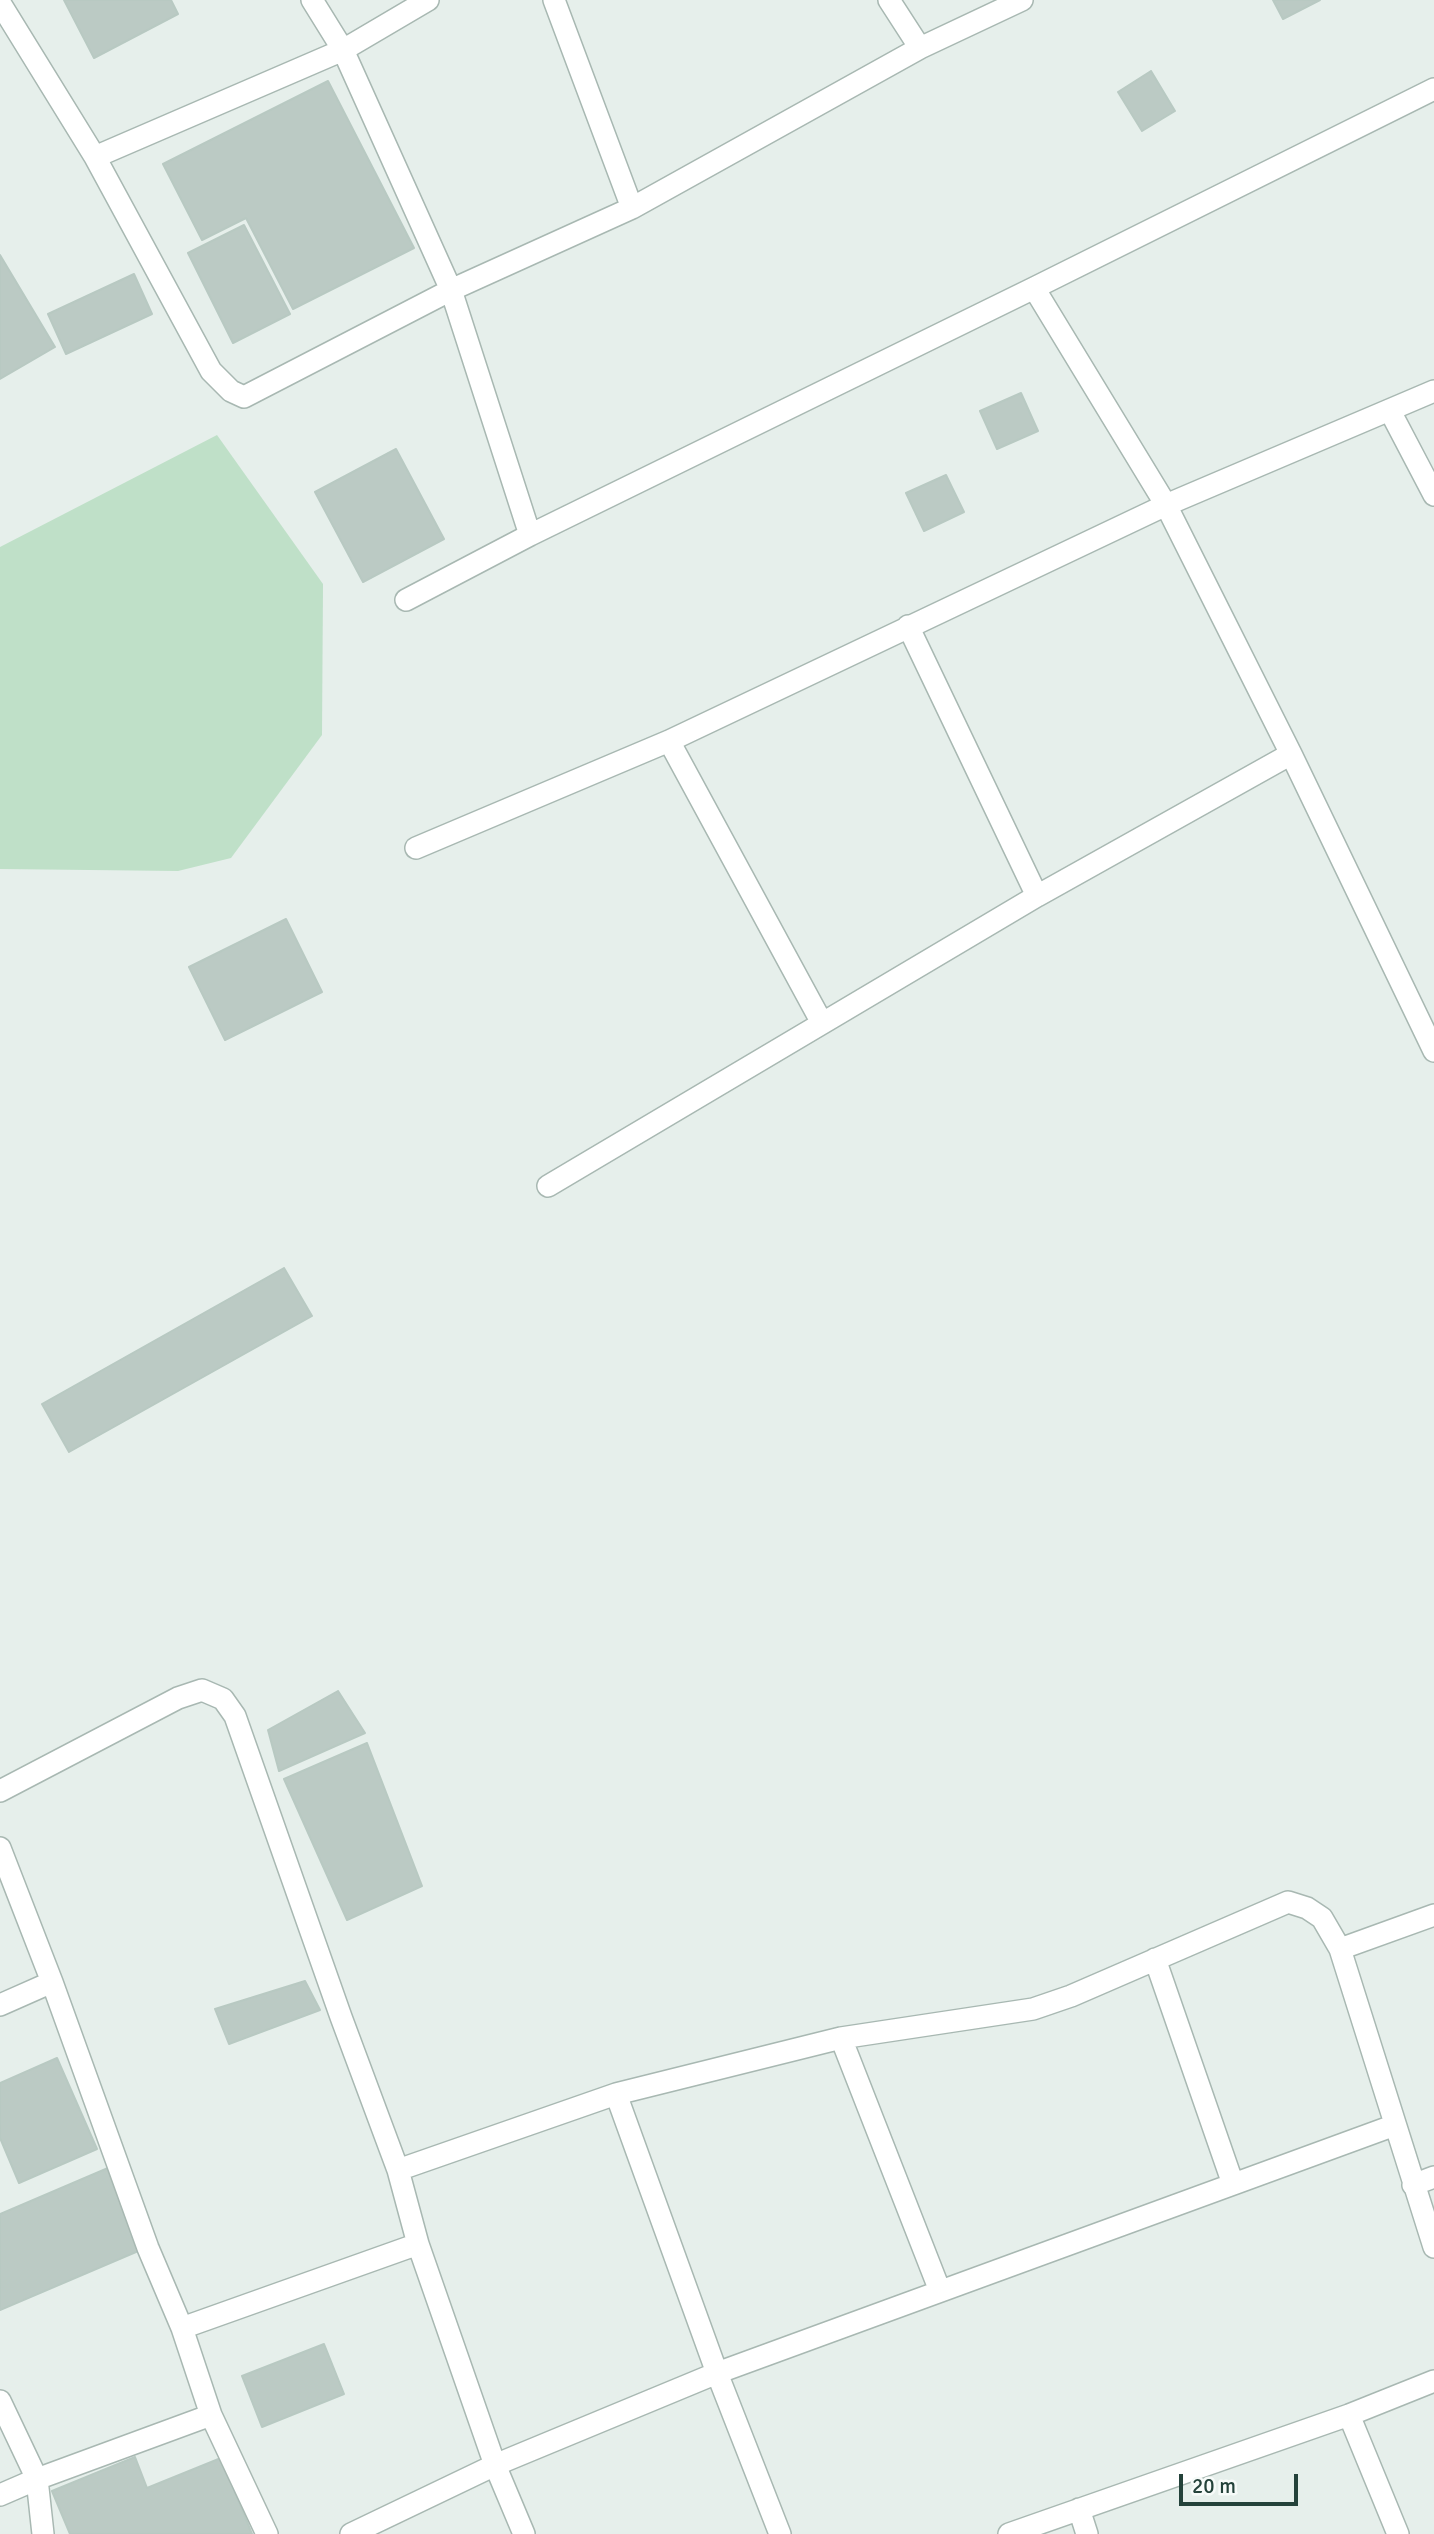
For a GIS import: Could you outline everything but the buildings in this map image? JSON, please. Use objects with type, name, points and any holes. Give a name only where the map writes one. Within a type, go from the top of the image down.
[{"type":"street","points":[[312,0],[343,50],[451,290],[530,535]]},
{"type":"street","points":[[95,157],[343,50],[428,0]]},
{"type":"street","points":[[554,0],[632,208]]},
{"type":"street","points":[[889,0],[920,48]]},
{"type":"street","points":[[0,3],[95,157],[211,371],[231,391],[244,397],[451,290],[632,208],[920,48],[1022,0]]},
{"type":"street","points":[[406,600],[530,535],[1434,89]]},
{"type":"street","points":[[1034,288],[1166,505],[1291,754],[1434,1051]]},
{"type":"street","points":[[416,848],[669,741],[1166,505],[1434,391]]},
{"type":"street","points":[[1390,411],[1434,495]]},
{"type":"street","points":[[908,626],[1037,896]]},
{"type":"street","points":[[669,741],[822,1023]]},
{"type":"street","points":[[548,1186],[1037,896],[1291,754]]},
{"type":"street","points":[[0,1791],[178,1698],[202,1690],[223,1699],[235,1716],[398,2170],[418,2245],[495,2465],[524,2534]]},
{"type":"street","points":[[0,1848],[52,1982],[148,2248],[182,2328],[211,2415],[267,2534]]},
{"type":"street","points":[[398,2170],[616,2094],[841,2038],[1033,2008],[1070,1996],[1288,1902],[1307,1908],[1322,1919],[1340,1949],[1434,2247]]},
{"type":"street","points":[[1340,1949],[1434,1915]]},
{"type":"street","points":[[1155,1959],[1233,2184]]},
{"type":"street","points":[[0,2005],[52,1982]]},
{"type":"street","points":[[841,2038],[940,2291]]},
{"type":"street","points":[[616,2094],[717,2373],[780,2534]]},
{"type":"street","points":[[351,2534],[495,2465],[717,2373],[1395,2125]]},
{"type":"street","points":[[1413,2185],[1434,2177]]},
{"type":"street","points":[[182,2328],[418,2245]]},
{"type":"street","points":[[1009,2534],[1349,2415],[1434,2381]]},
{"type":"street","points":[[0,2400],[37,2479],[43,2534]]},
{"type":"street","points":[[0,2495],[211,2415]]},
{"type":"street","points":[[1349,2415],[1398,2534]]},
{"type":"street","points":[[1079,2509],[1087,2534]]},
{"type":"green space","points":[[217,435],[323,584],[322,735],[231,858],[178,871],[0,869],[0,547]]}]
